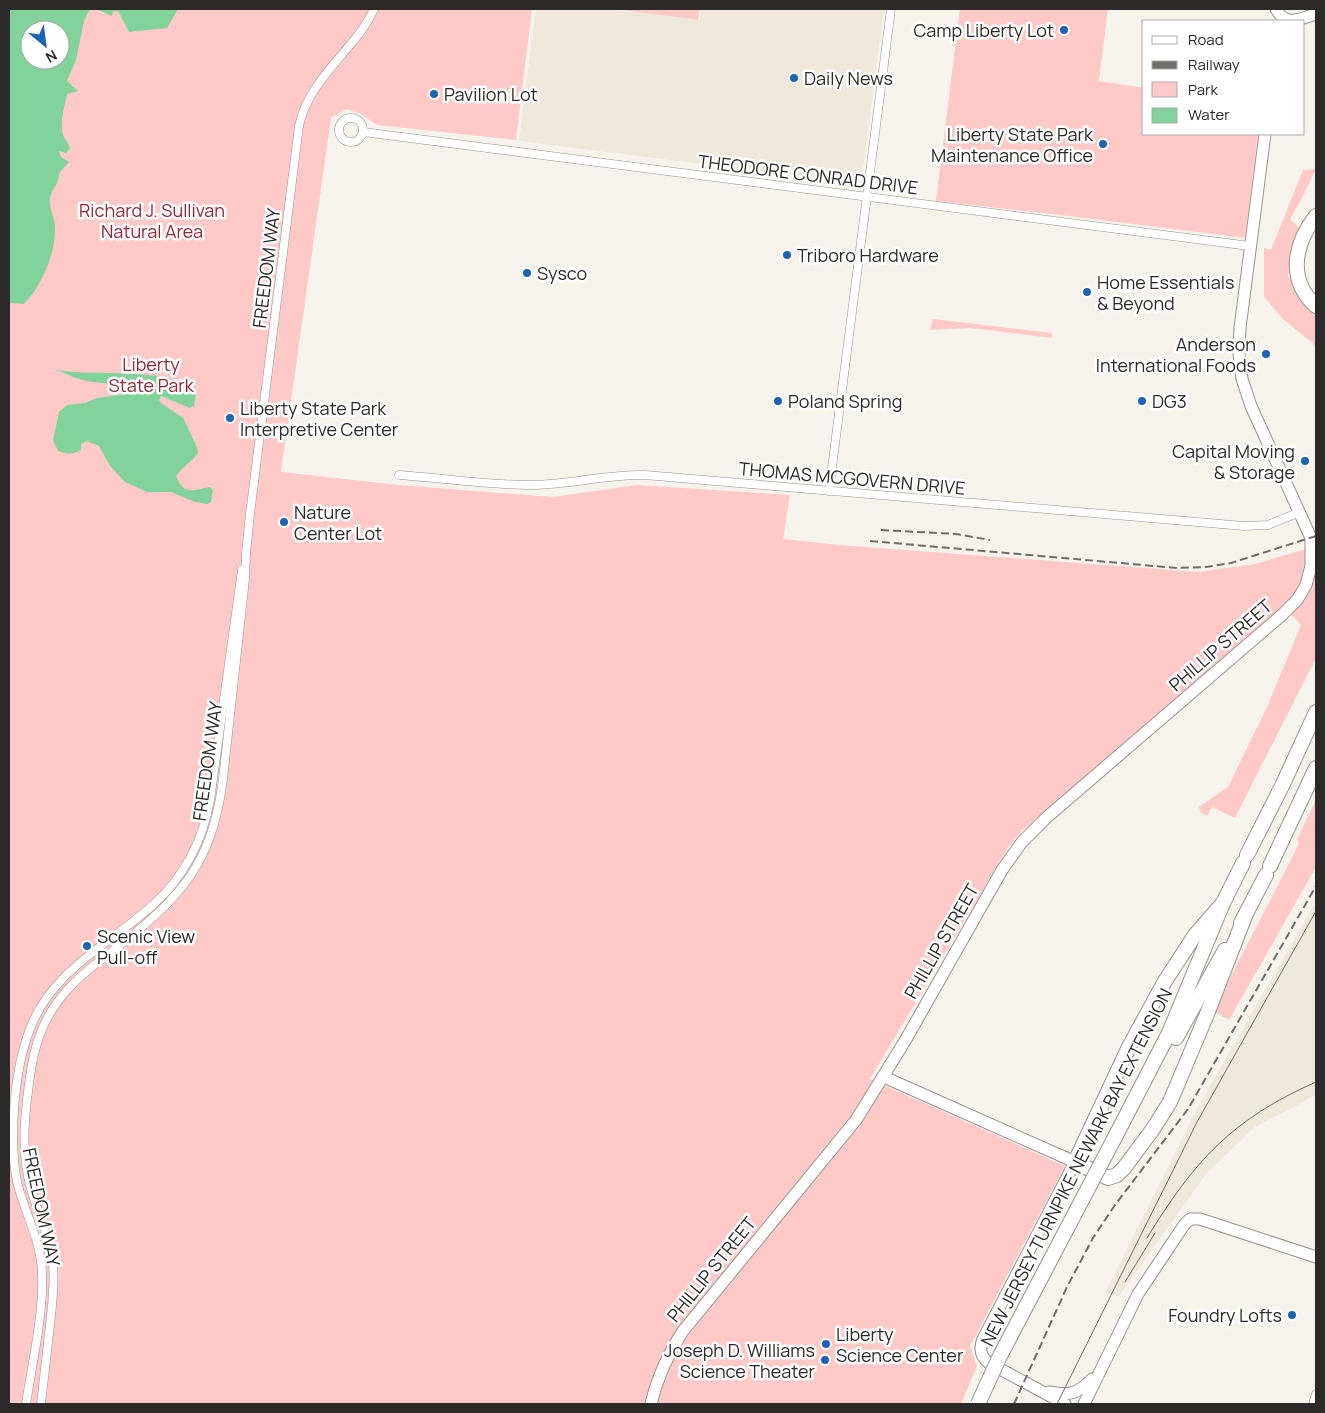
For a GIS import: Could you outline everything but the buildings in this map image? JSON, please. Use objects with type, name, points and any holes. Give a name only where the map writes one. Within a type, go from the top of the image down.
[{"type":"highway","points":[[1316,216],[1301,241],[1296,263],[1300,285],[1316,306]]},
{"type":"highway","points":[[1316,233],[1309,245],[1305,263],[1309,281],[1316,294]]},
{"type":"highway","name":"NEW JERSEY TURNPIKE NEWARK BAY EXTENSION","points":[[988,1404],[1011,1354],[1118,1141],[1175,1020],[1223,903],[1283,784],[1316,712]]},
{"type":"highway","name":"NEW JERSEY TURNPIKE NEWARK BAY EXTENSION","points":[[978,1404],[1000,1356],[1195,1002],[1245,916],[1316,768]]},
{"type":"highway","points":[[1223,903],[1195,935],[1165,981],[1129,1047],[1075,1162],[1103,1176],[1114,1177],[1124,1168],[1158,1123],[1174,1094],[1211,1006],[1245,916]]},
{"type":"street","name":"FREEDOM WAY","points":[[42,1404],[54,1278],[50,1246],[30,1184],[24,1147],[25,1116],[32,1060],[40,1033],[58,999],[78,978],[154,918],[185,884],[202,856],[214,824],[223,779],[245,579],[246,553],[301,119],[316,87],[363,29],[374,9]]},
{"type":"street","points":[[829,491],[891,9]]},
{"type":"street","points":[[1276,9],[1286,19],[1316,14]]},
{"type":"street","name":"THEODORE CONRAD DRIVE","points":[[363,132],[1250,246]]},
{"type":"street","points":[[1265,135],[1238,346],[1240,370],[1244,387],[1255,415],[1300,512]]},
{"type":"street","name":"THOMAS MCGOVERN DRIVE","points":[[399,475],[530,485],[570,482],[608,476],[645,475],[1244,526],[1268,525],[1300,512]]},
{"type":"street","name":"PHILLIP STREET","points":[[651,1404],[660,1372],[683,1331],[846,1134],[884,1077],[1002,870],[1022,842],[1046,818],[1290,607],[1302,593],[1309,576],[1312,544],[1300,512]]},
{"type":"street","name":"FREEDOM WAY","points":[[26,1404],[40,1311],[42,1273],[38,1244],[18,1186],[14,1158],[13,1130],[22,1059],[33,1021],[58,983],[77,964],[153,905],[172,885],[190,858],[203,829],[210,800],[238,589],[246,553]]},
{"type":"street","points":[[118,933],[124,941]]},
{"type":"street","points":[[884,1077],[1075,1162],[981,1346],[982,1356],[986,1361],[1065,1404]]},
{"type":"street","points":[[1084,1404],[1138,1294],[1184,1225],[1190,1219],[1204,1220],[1316,1256]]},
{"type":"street","points":[[1033,1387],[1057,1394],[1071,1394],[1082,1389],[1099,1372]]},
{"type":"street","points":[[1313,1404],[1316,1394]]},
{"type":"shaded area","points":[[536,9],[607,9],[700,20],[701,9],[884,9],[861,184],[519,141]]},
{"type":"shaded area","points":[[1316,901],[1316,1095],[1255,1127],[1206,1174],[1119,1296],[1105,1293],[1198,1107]]},
{"type":"green space","points":[[95,9],[104,14],[118,11],[126,26],[164,9],[532,9],[516,140],[377,125],[361,114],[346,109],[331,118],[281,472],[398,485],[552,497],[637,485],[790,495],[783,539],[839,545],[1198,572],[1255,564],[1306,549],[1302,576],[1290,600],[1022,831],[1009,846],[870,1079],[1065,1166],[970,1346],[977,1366],[961,1404],[9,1404],[9,301],[53,82],[59,70],[70,70],[70,48],[89,11]]},
{"type":"green space","points":[[614,9],[700,9],[698,20]]},
{"type":"green space","points":[[960,9],[1108,9],[1099,81],[1142,88],[1142,135],[1258,135],[1245,238],[936,201]]},
{"type":"green space","points":[[1316,169],[1290,219],[1299,228],[1288,275],[1304,304],[1316,312],[1316,346],[1283,319],[1264,297],[1264,248],[1271,250],[1303,170]]},
{"type":"green space","points":[[933,319],[1052,333],[1052,338],[970,328],[930,330]]},
{"type":"green space","points":[[1316,570],[1316,658],[1235,818],[1212,807],[1207,816],[1201,813],[1199,807],[1228,787],[1267,707],[1301,625],[1291,614],[1306,594]]},
{"type":"green space","points":[[1316,800],[1316,867],[1229,1020],[1213,1011],[1299,844],[1297,839]]},
{"type":"water","points":[[9,9],[93,9],[89,11],[84,21],[76,60],[67,81],[78,91],[67,94],[63,114],[63,135],[70,149],[66,153],[59,151],[61,157],[69,162],[59,173],[50,198],[55,225],[51,257],[37,287],[24,304],[9,303]]},
{"type":"water","points":[[95,9],[178,9],[167,28],[129,32],[118,11],[113,11],[112,16]]},
{"type":"water","points":[[53,368],[70,372],[135,374],[168,378],[192,388],[196,394],[194,406],[190,408],[161,396],[159,400],[183,418],[197,447],[198,453],[176,476],[179,482],[182,487],[190,490],[210,487],[213,490],[211,502],[207,504],[195,502],[171,492],[147,492],[125,482],[110,466],[99,446],[87,441],[81,444],[81,450],[75,453],[58,451],[53,440],[59,412],[67,405],[85,403],[97,398],[133,393],[134,389],[79,379]]},
{"type":"tram line","points":[[1057,1404],[1197,1122],[1316,911]]},
{"type":"tram line","points":[[1147,1238],[1181,1186],[1218,1145],[1238,1127],[1261,1111],[1316,1082]]},
{"type":"tram line","points":[[1125,1282],[1155,1233]]},
{"type":"railway","points":[[881,530],[956,534],[990,540]]},
{"type":"railway","points":[[870,541],[1177,568],[1206,567],[1231,563],[1316,536]]},
{"type":"railway","points":[[1014,1404],[1067,1287],[1093,1238],[1115,1205],[1188,1109],[1316,886]]},
{"type":"place","name":"Camp Liberty Lot","points":[[1064,30]]},
{"type":"place","name":"Daily News","points":[[794,78]]},
{"type":"place","name":"Pavilion Lot","points":[[434,94]]},
{"type":"place","name":"Liberty State Park Maintenance Office","points":[[1103,144]]},
{"type":"place","name":"Triboro Hardware","points":[[787,255]]},
{"type":"place","name":"Sysco","points":[[527,273]]},
{"type":"place","name":"Home Essentials & Beyond","points":[[1087,292]]},
{"type":"place","name":"Anderson International Foods","points":[[1266,354]]},
{"type":"place","name":"Poland Spring","points":[[778,401]]},
{"type":"place","name":"DG3","points":[[1142,401]]},
{"type":"place","name":"Liberty State Park Interpretive Center","points":[[230,418]]},
{"type":"place","name":"Capital Moving & Storage","points":[[1305,461]]},
{"type":"place","name":"Nature Center Lot","points":[[284,522]]},
{"type":"place","name":"Scenic View Pull-off","points":[[87,946]]},
{"type":"place","name":"Foundry Lofts","points":[[1292,1315]]},
{"type":"place","name":"Liberty Science Center","points":[[826,1344]]},
{"type":"place","name":"Joseph D. Williams Science Theater","points":[[825,1360]]},
{"type":"park label","name":"Richard J. Sullivan Natural Area","points":[[152,220]]},
{"type":"park label","name":"Liberty State Park","points":[[151,374]]}]
